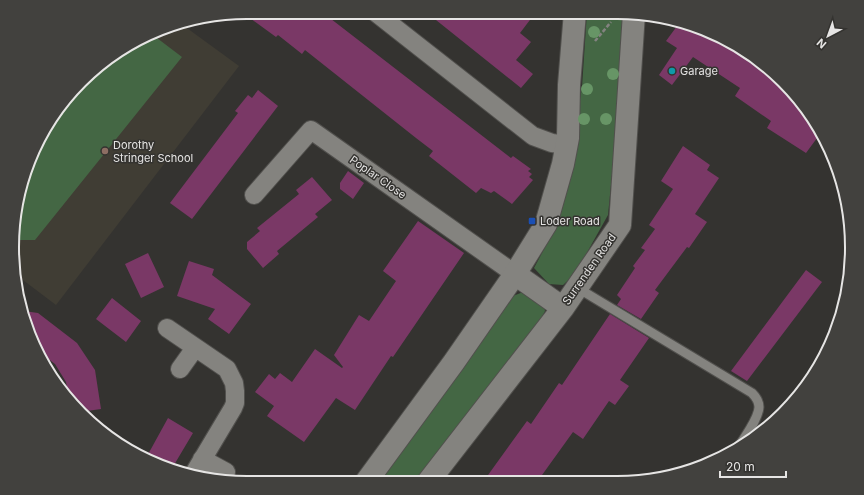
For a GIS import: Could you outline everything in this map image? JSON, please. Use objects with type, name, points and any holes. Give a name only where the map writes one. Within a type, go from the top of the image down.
[{"type":"street","points":[[384,19],[533,136],[552,143],[567,145]]},
{"type":"street","points":[[370,476],[516,274],[546,224],[563,164],[568,138],[569,85],[574,19]]},
{"type":"street","name":"Surrenden Road","points":[[433,476],[563,308],[620,225],[634,19]]},
{"type":"street","name":"Poplar Close","points":[[254,195],[311,130],[516,274]]},
{"type":"street","points":[[516,274],[563,308]]},
{"type":"street","points":[[167,328],[227,369],[234,383],[235,403],[233,408],[196,470]]},
{"type":"street","points":[[180,369],[195,348]]},
{"type":"street","points":[[202,459],[226,472]]},
{"type":"lane","points":[[576,287],[752,393],[757,398],[760,408],[746,435]]},
{"type":"shaded area","name":"Dorothy Stringer School","points":[[186,28],[239,66],[56,305],[21,279],[19,262],[19,233],[23,203],[36,160],[50,133],[66,108],[86,86],[108,66],[133,50],[160,36]]},
{"type":"green space","points":[[587,19],[623,19],[616,135],[608,215],[575,274],[563,285],[549,284],[534,268],[558,223],[568,188],[570,162],[582,87]]},
{"type":"green space","points":[[157,38],[182,57],[35,240],[19,240],[23,203],[36,160],[50,133],[66,108],[86,86],[108,66],[133,50]]},
{"type":"green space","points":[[523,292],[543,302],[545,311],[541,319],[422,476],[378,476],[513,296]]},
{"type":"building","points":[[251,19],[331,19],[511,158],[513,156],[531,169],[528,171],[532,174],[529,177],[533,180],[512,204],[494,191],[491,193],[481,188],[476,193],[429,156],[433,151],[305,50],[302,54],[278,35],[276,37]]},
{"type":"building","points":[[435,19],[531,19],[520,33],[531,42],[516,60],[533,74],[521,88]]},
{"type":"building","points":[[676,27],[704,36],[731,50],[756,66],[778,86],[798,108],[817,138],[806,153],[767,128],[771,121],[735,96],[740,88],[693,57],[672,85],[659,75],[677,48],[666,41]]},
{"type":"building","points":[[258,90],[278,106],[192,219],[170,203],[238,113],[235,111],[248,95],[252,98]]},
{"type":"building","points":[[683,146],[710,165],[707,170],[719,178],[695,214],[707,222],[689,248],[687,247],[655,290],[659,293],[641,319],[617,305],[621,299],[617,295],[635,268],[633,266],[645,250],[641,248],[655,229],[649,225],[673,189],[661,181]]},
{"type":"building","points":[[348,171],[364,183],[353,199],[340,189],[340,183]]},
{"type":"building","points":[[312,177],[332,200],[315,214],[318,217],[277,251],[279,254],[263,268],[247,249],[247,242],[260,231],[257,228],[299,194],[296,190]]},
{"type":"building","points":[[418,221],[464,253],[393,357],[391,356],[355,410],[336,398],[304,442],[267,416],[274,406],[255,392],[269,374],[275,379],[280,373],[292,382],[315,349],[342,368],[343,367],[334,355],[359,315],[369,321],[396,281],[383,271]]},
{"type":"building","points":[[148,253],[164,287],[141,298],[125,264]]},
{"type":"building","points":[[189,261],[214,269],[212,275],[251,304],[229,334],[208,319],[215,309],[177,296]]},
{"type":"building","points":[[806,270],[822,282],[747,381],[731,371]]},
{"type":"building","points":[[112,298],[141,321],[126,342],[96,319]]},
{"type":"building","points":[[28,312],[38,313],[77,343],[95,370],[101,409],[88,411],[86,409],[67,388],[66,382],[55,364],[48,359],[43,349],[36,335]]},
{"type":"building","points":[[610,314],[649,338],[620,380],[629,386],[615,405],[609,401],[583,439],[573,432],[541,476],[487,476],[527,421],[531,424],[559,383],[562,385]]},
{"type":"building","points":[[168,418],[193,433],[174,464],[149,453]]},
{"type":"place","name":"Garage","points":[[672,71]]},
{"type":"place","name":"Dorothy Stringer School","points":[[105,151]]},
{"type":"place","name":"Loder Road","points":[[532,221]]}]
